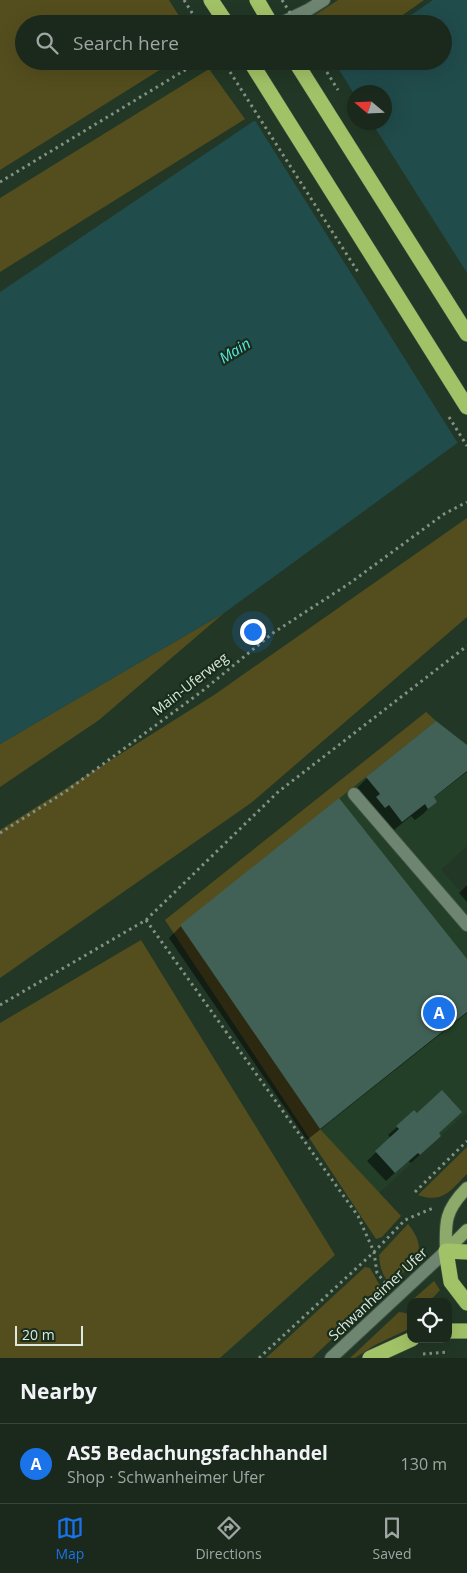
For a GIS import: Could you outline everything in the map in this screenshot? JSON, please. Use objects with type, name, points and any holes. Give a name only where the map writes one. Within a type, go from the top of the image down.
[{"type":"highway","points":[[212,0],[221,15]]},
{"type":"highway","points":[[256,0],[266,15]]},
{"type":"highway","points":[[256,70],[467,407]]},
{"type":"highway","points":[[301,70],[467,334]]},
{"type":"highway","points":[[467,1252],[446,1251],[452,1282],[467,1303]]},
{"type":"highway","points":[[452,1331],[467,1331]]},
{"type":"highway","points":[[370,1358],[407,1341]]},
{"type":"main road","name":"Schwanheimer Ufer","points":[[446,1251],[445,1227],[450,1210],[463,1192]]},
{"type":"main road","name":"Schwanheimer Ufer","points":[[446,1251],[467,1230]]},
{"type":"street","points":[[298,15],[324,0]]},
{"type":"street","points":[[354,794],[467,924]]},
{"type":"street","name":"Schwanheimer Ufer","points":[[331,1358],[446,1251]]},
{"type":"path","points":[[184,0],[193,15]]},
{"type":"path","points":[[282,0],[291,15]]},
{"type":"path","points":[[0,182],[185,70]]},
{"type":"path","points":[[229,70],[361,277]]},
{"type":"path","points":[[446,412],[467,446]]},
{"type":"path","name":"Main-Uferweg","points":[[0,833],[65,792],[201,692],[273,633],[350,583],[444,514],[467,502]]},
{"type":"path","points":[[0,1005],[146,920],[278,792],[466,647]]},
{"type":"path","points":[[146,920],[358,1216],[374,1252],[376,1273],[388,1286]]},
{"type":"path","points":[[415,1192],[467,1141]]},
{"type":"path","points":[[259,1358],[374,1252],[405,1220]]},
{"type":"path","points":[[418,1355],[452,1351]]},
{"type":"shaded area","points":[[0,0],[169,0],[178,15],[15,15],[15,70],[160,70],[0,170]]},
{"type":"shaded area","points":[[338,0],[424,0],[403,15],[315,15]]},
{"type":"shaded area","points":[[207,70],[210,70],[245,119],[0,272],[0,198]]},
{"type":"shaded area","points":[[467,518],[467,617],[251,803],[0,978],[0,830],[214,695]]},
{"type":"shaded area","points":[[224,613],[99,720],[0,787],[0,744]]},
{"type":"shaded area","points":[[426,712],[467,745],[467,846],[441,870],[467,898],[467,1112],[362,1209],[165,920]]},
{"type":"shaded area","points":[[426,712],[436,721],[181,925],[320,1129],[401,1216],[382,1237],[376,1239],[165,920]]},
{"type":"shaded area","points":[[141,940],[335,1255],[220,1358],[0,1358],[0,1023]]},
{"type":"shaded area","points":[[467,1147],[467,1174],[451,1190],[440,1197],[434,1198],[418,1195]]},
{"type":"shaded area","points":[[408,1224],[415,1234],[419,1251],[412,1264],[390,1284],[382,1271],[379,1255]]},
{"type":"shaded area","points":[[365,1267],[370,1268],[383,1291],[312,1358],[266,1358]]},
{"type":"shaded area","points":[[434,1281],[440,1290],[433,1298],[415,1298]]},
{"type":"shaded area","points":[[399,1312],[406,1313],[407,1330],[375,1345],[355,1358],[350,1358]]},
{"type":"water","name":"Main","points":[[433,0],[467,0],[467,436],[224,613],[0,744],[0,292],[330,70],[452,70],[452,15],[411,15]]},
{"type":"pier","points":[[325,70],[339,70],[348,85],[347,130],[376,130],[467,273],[467,439],[459,445],[254,119]]},
{"type":"building","points":[[436,721],[467,745],[467,771],[434,797],[437,802],[428,809],[425,804],[402,822],[389,805],[385,808],[376,797],[380,794],[366,777]]},
{"type":"building","points":[[339,798],[467,959],[467,1012],[320,1129],[180,925]]},
{"type":"building","points":[[442,1090],[462,1112],[439,1133],[441,1136],[420,1155],[418,1153],[395,1173],[375,1151],[399,1129],[396,1126],[414,1110],[417,1113]]},
{"type":"place","name":"AS5 Bedachungsfachhandel","points":[[439,1013]]}]
